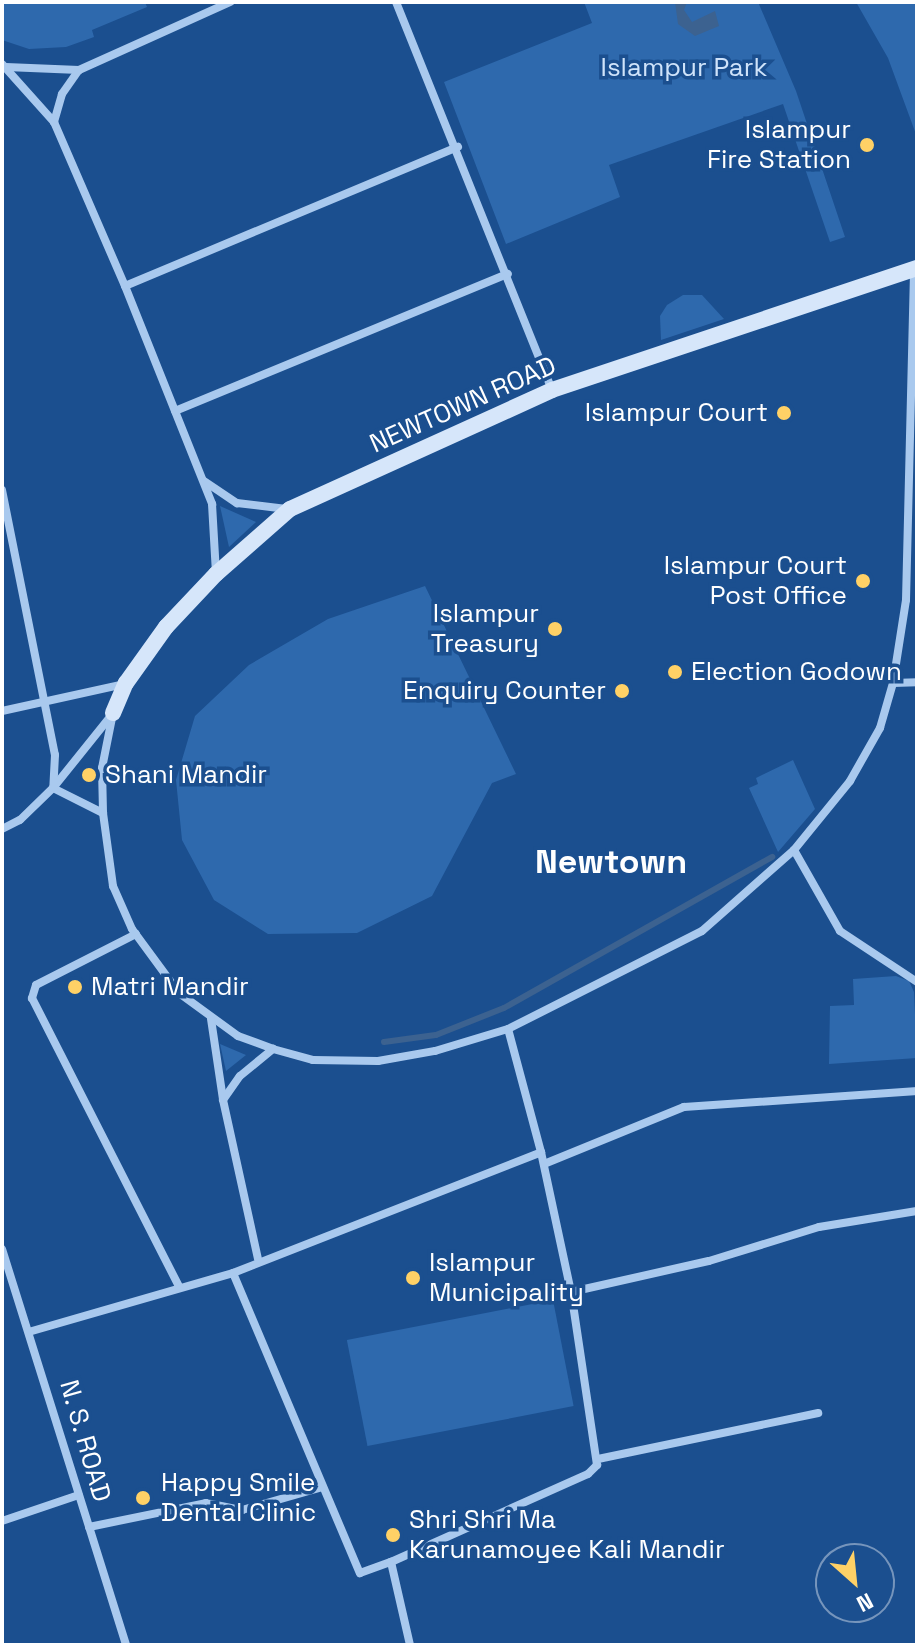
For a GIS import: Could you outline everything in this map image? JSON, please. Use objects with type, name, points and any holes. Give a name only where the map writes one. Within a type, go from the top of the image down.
[{"type":"street","points":[[4,65],[79,70],[230,2]]},
{"type":"street","points":[[396,2],[458,147],[552,390]]},
{"type":"street","points":[[4,65],[54,122],[125,286],[212,504],[216,574]]},
{"type":"street","points":[[54,122],[62,94],[79,70]]},
{"type":"street","points":[[125,286],[458,147]]},
{"type":"street","points":[[113,713],[102,768],[103,813],[113,886],[136,934],[179,993],[211,1019],[273,1049],[313,1060],[378,1061],[508,1029],[715,922],[794,850],[850,781],[880,728],[893,683],[906,600],[916,269]]},
{"type":"street","name":"NEWTOWN ROAD","points":[[113,713],[126,683],[166,627],[216,574],[290,509],[552,390],[916,269]]},
{"type":"street","points":[[175,411],[508,274]]},
{"type":"street","points":[[203,480],[237,503],[290,509]]},
{"type":"street","points":[[2,490],[41,703],[55,755],[53,788]]},
{"type":"street","points":[[893,683],[917,682]]},
{"type":"street","points":[[2,711],[126,683]]},
{"type":"street","points":[[2,829],[20,820],[53,788],[113,713]]},
{"type":"street","points":[[53,788],[103,813]]},
{"type":"street","points":[[794,850],[840,931],[917,982]]},
{"type":"street","points":[[136,934],[36,985],[32,998],[179,1287]]},
{"type":"street","points":[[211,1019],[223,1100],[258,1259]]},
{"type":"street","points":[[233,1273],[360,1573],[588,1474],[598,1459],[571,1292],[544,1164],[508,1029]]},
{"type":"street","points":[[223,1100],[240,1076],[273,1049]]},
{"type":"street","points":[[544,1164],[684,1107],[917,1091]]},
{"type":"street","points":[[32,1331],[233,1273],[258,1259],[541,1152]]},
{"type":"street","points":[[571,1292],[709,1261],[819,1227],[917,1211]]},
{"type":"street","name":"N. S. ROAD","points":[[2,1249],[32,1331],[126,1645]]},
{"type":"street","points":[[598,1459],[818,1413]]},
{"type":"street","points":[[89,1527],[206,1503],[242,1510],[323,1487]]},
{"type":"street","points":[[2,1521],[79,1495]]},
{"type":"street","points":[[391,1562],[410,1645]]},
{"type":"green space","points":[[2,2],[145,2],[147,7],[92,30],[94,37],[66,47],[29,49],[2,40]]},
{"type":"green space","name":"Islampur Park","points":[[584,2],[758,2],[796,91],[845,237],[830,242],[783,104],[609,165],[620,197],[506,244],[444,82],[592,23]]},
{"type":"green space","points":[[856,2],[917,2],[917,137],[888,58]]},
{"type":"green space","points":[[683,295],[702,295],[724,319],[661,340],[660,316],[667,305]]},
{"type":"green space","points":[[220,506],[256,522],[229,547]]},
{"type":"green space","points":[[425,586],[516,774],[492,783],[432,896],[357,933],[268,934],[214,900],[182,840],[176,780],[195,716],[249,665],[328,619]]},
{"type":"green space","points":[[793,760],[815,809],[778,852],[749,788],[758,784],[756,778]]},
{"type":"green space","points":[[896,976],[909,981],[914,992],[917,1058],[829,1064],[830,1006],[854,1005],[853,979]]},
{"type":"green space","points":[[220,1044],[246,1055],[226,1071]]},
{"type":"green space","points":[[553,1300],[574,1406],[367,1446],[347,1340]]},
{"type":"shaded area","points":[[675,2],[687,2],[684,10],[692,22],[715,11],[719,26],[695,36],[678,24]]},
{"type":"waterway","points":[[384,1042],[436,1035],[504,1008],[772,857]]},
{"type":"place","name":"Islampur Fire Station","points":[[867,145]]},
{"type":"place","name":"Islampur Court","points":[[784,413]]},
{"type":"place","name":"Islampur Court Post Office","points":[[863,581]]},
{"type":"place","name":"Islampur Treasury","points":[[555,629]]},
{"type":"place","name":"Election Godown","points":[[675,672]]},
{"type":"place","name":"Enquiry Counter","points":[[622,691]]},
{"type":"place","name":"Shani Mandir","points":[[89,775]]},
{"type":"place","name":"Matri Mandir","points":[[75,987]]},
{"type":"place","name":"Islampur Municipality","points":[[413,1278]]},
{"type":"place","name":"Happy Smile Dental Clinic","points":[[143,1498]]},
{"type":"place","name":"Shri Shri Ma Karunamoyee Kali Mandir","points":[[393,1535]]},
{"type":"district","name":"Newtown","points":[[611,862]]}]
